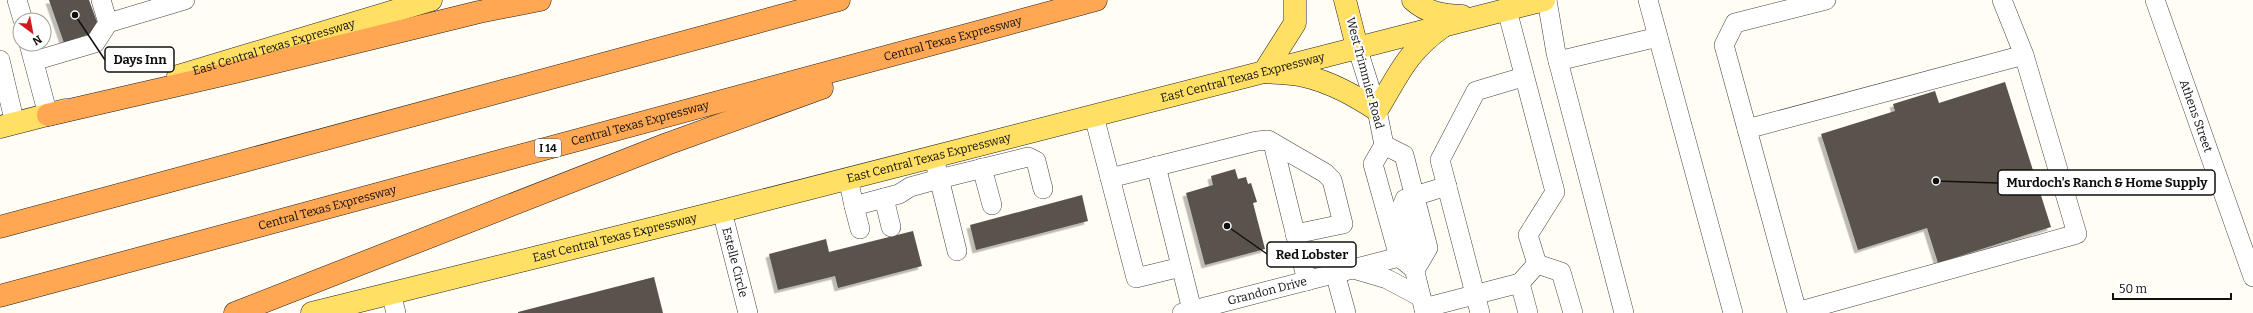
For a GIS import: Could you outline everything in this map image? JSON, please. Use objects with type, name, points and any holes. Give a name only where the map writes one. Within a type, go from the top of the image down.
[{"type":"highway","points":[[48,115],[235,72],[479,12],[540,0]]},
{"type":"highway","points":[[0,227],[839,0]]},
{"type":"highway","name":"Central Texas Expressway","points":[[0,296],[1096,0]]},
{"type":"highway","points":[[235,313],[667,144],[841,81],[868,62]]},
{"type":"main road","name":"East Central Texas Expressway","points":[[8,126],[431,0]]},
{"type":"main road","points":[[1295,0],[1295,23],[1264,72],[1304,76],[1324,82],[1359,99],[1377,110],[1408,57],[1422,42],[1447,24]]},
{"type":"main road","name":"West Trimmier Road","points":[[1345,0],[1357,47]]},
{"type":"main road","points":[[1413,0],[1420,7],[1440,15],[1482,16]]},
{"type":"main road","name":"East Central Texas Expressway","points":[[312,313],[393,303],[722,211],[1357,47],[1546,0]]},
{"type":"street","points":[[17,0],[21,12]]},
{"type":"street","points":[[101,0],[108,23]]},
{"type":"street","points":[[52,49],[95,43],[108,23],[185,0]]},
{"type":"street","points":[[1546,0],[1558,61],[1624,313]]},
{"type":"street","points":[[1648,0],[1733,313]]},
{"type":"street","points":[[1826,0],[1735,23],[1724,44],[1797,312],[2078,234],[2024,55],[2002,0]]},
{"type":"street","name":"Athens Street","points":[[2154,0],[2253,277]]},
{"type":"street","points":[[1507,10],[1523,77],[1555,192],[1528,235],[1537,264]]},
{"type":"street","points":[[1558,61],[1658,37]]},
{"type":"street","name":"West Trimmier Road","points":[[1357,47],[1377,110],[1384,145],[1373,164],[1399,256]]},
{"type":"street","points":[[31,52],[48,115]]},
{"type":"street","points":[[1747,129],[2024,55]]},
{"type":"street","points":[[1,68],[8,126]]},
{"type":"street","points":[[1480,313],[1440,160],[1476,91],[1523,77]]},
{"type":"street","points":[[1094,116],[1136,278],[1181,267]]},
{"type":"street","points":[[1022,134],[1028,157]]},
{"type":"street","points":[[1110,178],[1257,141],[1268,140],[1325,173],[1332,180],[1343,224],[1295,234]]},
{"type":"street","points":[[1273,143],[1307,281]]},
{"type":"street","name":"West Trimmier Road","points":[[1384,145],[1404,154],[1428,248],[1415,270]]},
{"type":"street","points":[[934,157],[957,251]]},
{"type":"street","points":[[854,206],[899,194],[910,187],[1028,157],[1036,161],[1043,189]]},
{"type":"street","points":[[1156,166],[1181,267],[1187,312]]},
{"type":"street","points":[[982,168],[992,205]]},
{"type":"street","points":[[848,178],[860,229]]},
{"type":"street","points":[[1415,196],[1447,186]]},
{"type":"street","points":[[884,198],[891,227]]},
{"type":"street","name":"Estelle Circle","points":[[722,211],[748,313]]},
{"type":"street","points":[[1399,256],[1415,270],[1424,306]]},
{"type":"street","name":"Grandon Drive","points":[[1187,312],[1399,256]]},
{"type":"street","points":[[1346,313],[1344,271],[1387,279],[1424,306],[1520,283],[1537,264]]},
{"type":"street","points":[[1537,264],[1561,272],[1573,313]]},
{"type":"street","points":[[1520,283],[1528,313]]},
{"type":"building","points":[[49,0],[89,0],[100,30],[64,43]]},
{"type":"building","points":[[2005,82],[2051,227],[1938,263],[1927,228],[1858,250],[1821,134],[1895,111],[1893,104],[1935,91],[1939,103]]},
{"type":"building","points":[[1235,169],[1238,179],[1246,177],[1248,184],[1251,183],[1257,202],[1253,203],[1265,249],[1205,265],[1186,193],[1213,185],[1211,176]]},
{"type":"building","points":[[1082,195],[1088,221],[976,250],[970,225]]},
{"type":"building","points":[[913,231],[922,266],[838,288],[835,276],[778,290],[769,254],[826,239],[829,252]]},
{"type":"building","points":[[654,277],[663,313],[518,313],[518,312]]},
{"type":"place","name":"Days Inn","points":[[75,15]]},
{"type":"place","name":"Murdoch's Ranch & Home Supply","points":[[1936,181]]},
{"type":"place","name":"Red Lobster","points":[[1227,226]]}]
